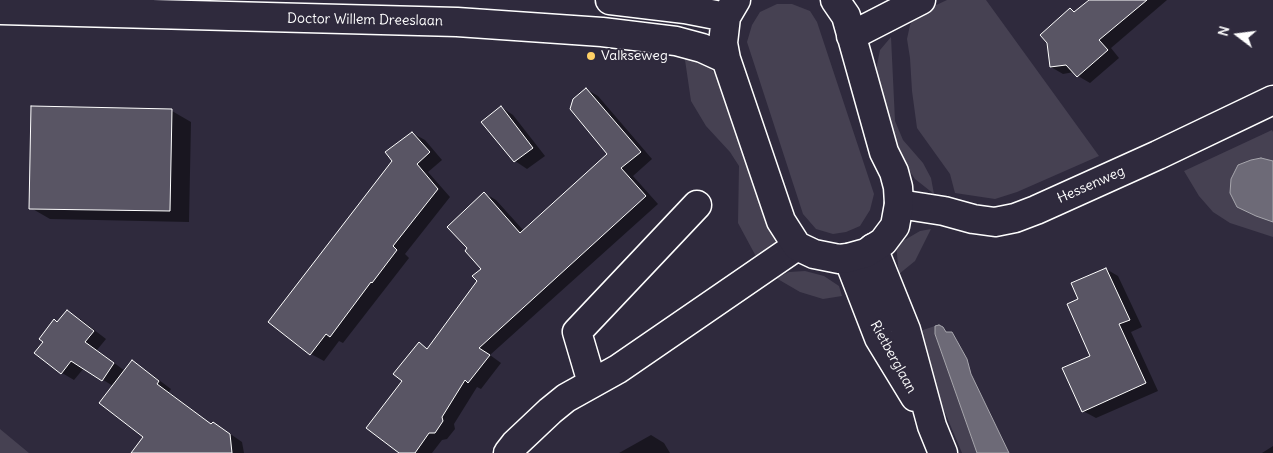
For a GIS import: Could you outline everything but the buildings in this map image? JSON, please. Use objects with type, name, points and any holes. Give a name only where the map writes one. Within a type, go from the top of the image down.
[{"type":"main road","points":[[610,0],[685,9],[731,9],[723,43],[726,58],[781,221],[797,246],[814,254],[839,259],[866,253],[883,242],[895,226],[899,204],[898,186],[894,172],[884,152],[846,16],[835,0]]},
{"type":"main road","points":[[851,36],[921,0]]},
{"type":"main road","name":"Doctor Willem Dreeslaan","points":[[0,10],[42,4],[457,22],[602,32],[676,41],[702,48],[726,58]]},
{"type":"main road","name":"Hessenweg","points":[[899,204],[995,222],[1015,218],[1158,155],[1273,100]]},
{"type":"main road","points":[[592,382],[577,332],[697,205]]},
{"type":"main road","points":[[508,453],[550,410],[566,398],[618,369],[797,246]]},
{"type":"main road","name":"Rietberglaan","points":[[874,248],[906,330],[932,426]]},
{"type":"main road","name":"Rietberglaan","points":[[848,258],[880,338],[932,426],[944,453]]},
{"type":"shaded area","points":[[947,0],[986,0],[1099,156],[1017,192],[995,199],[955,193],[950,174],[917,128],[907,39],[910,25],[915,15]]},
{"type":"shaded area","points":[[777,4],[792,4],[810,11],[817,22],[874,194],[870,210],[860,226],[846,232],[833,234],[816,229],[803,214],[747,42],[752,25],[760,12]]},
{"type":"shaded area","points":[[891,37],[895,121],[903,140],[923,163],[931,178],[934,194],[915,179],[896,151],[874,80],[880,50]]},
{"type":"shaded area","points":[[684,53],[706,63],[725,86],[756,173],[763,213],[778,248],[759,262],[738,223],[739,166],[730,152],[706,126],[691,101]]},
{"type":"shaded area","points":[[1272,130],[1273,237],[1230,223],[1213,212],[1199,196],[1184,171]]},
{"type":"shaded area","points":[[1261,158],[1273,161],[1273,222],[1237,207],[1230,193],[1231,179],[1238,165]]},
{"type":"shaded area","points":[[931,229],[915,261],[899,274],[896,245],[920,231]]},
{"type":"shaded area","points":[[805,271],[824,276],[839,286],[842,296],[823,299],[800,292],[776,278],[789,272]]},
{"type":"shaded area","points":[[939,325],[946,332],[952,332],[967,359],[971,374],[1009,453],[977,453],[935,334],[935,326]]},
{"type":"shaded area","points":[[935,326],[935,334],[977,453],[962,453],[941,403],[920,331]]},
{"type":"shaded area","points":[[0,429],[29,453],[0,453]]},
{"type":"place","name":"Valkseweg","points":[[591,56]]}]
